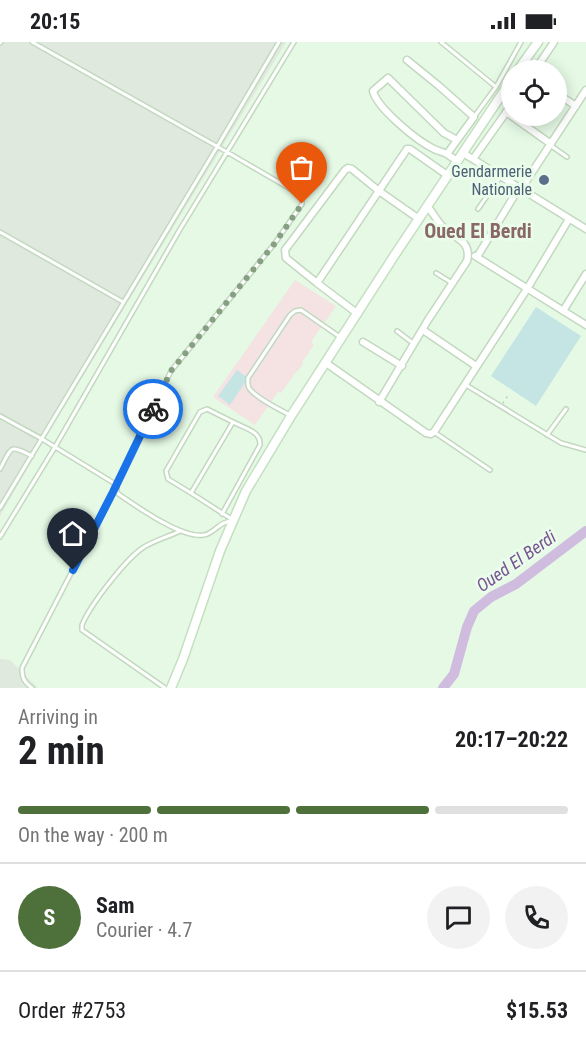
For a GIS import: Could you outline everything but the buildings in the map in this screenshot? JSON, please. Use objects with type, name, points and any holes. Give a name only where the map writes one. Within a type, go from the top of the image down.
[{"type":"main road","points":[[525,60],[538,42]]},
{"type":"main road","points":[[171,688],[220,551],[246,491],[291,416],[501,96]]},
{"type":"street","points":[[542,60],[554,42]]},
{"type":"street","points":[[406,60],[474,117],[447,154]]},
{"type":"street","points":[[457,140],[444,133],[388,78],[373,91],[376,100],[406,131],[433,149],[457,161]]},
{"type":"street","points":[[477,257],[519,188],[525,183],[586,90]]},
{"type":"street","points":[[567,100],[576,106]]},
{"type":"street","points":[[473,159],[501,119]]},
{"type":"street","points":[[525,126],[550,144]]},
{"type":"street","points":[[317,283],[407,149],[447,175]]},
{"type":"street","points":[[463,153],[586,229]]},
{"type":"street","points":[[358,314],[286,258],[285,250],[348,168],[419,219]]},
{"type":"street","points":[[379,402],[467,261],[468,252],[464,243],[444,229],[428,207]]},
{"type":"street","points":[[326,363],[426,433],[435,432],[569,219]]},
{"type":"street","points":[[468,252],[586,325]]},
{"type":"street","points":[[563,311],[586,274]]},
{"type":"street","points":[[423,330],[476,366]]},
{"type":"street","points":[[363,342],[402,366]]},
{"type":"lane","points":[[32,42],[227,152],[299,194],[302,199],[302,204],[275,243],[171,371],[117,485],[22,668],[22,677],[25,683],[32,688]]},
{"type":"lane","points":[[0,508],[279,42]]},
{"type":"lane","points":[[0,537],[55,447],[179,231],[294,42]]},
{"type":"lane","points":[[441,42],[496,87]]},
{"type":"lane","points":[[474,117],[496,87],[522,42]]},
{"type":"lane","points":[[550,144],[567,157]]},
{"type":"lane","points":[[478,209],[501,176]]},
{"type":"lane","points":[[0,232],[123,302]]},
{"type":"lane","points":[[436,273],[452,283]]},
{"type":"lane","points":[[291,416],[250,389],[248,378],[295,311],[301,310],[342,339]]},
{"type":"lane","points":[[396,332],[414,344]]},
{"type":"lane","points":[[465,384],[561,443],[586,450]]},
{"type":"lane","points":[[222,514],[260,445],[260,439],[257,434],[207,409],[200,412],[166,471],[168,479],[222,514],[233,520]]},
{"type":"lane","points":[[547,435],[567,409]]},
{"type":"lane","points":[[0,416],[117,485]]},
{"type":"lane","points":[[191,494],[233,422]]},
{"type":"lane","points":[[435,432],[490,470]]},
{"type":"lane","points":[[0,469],[14,448],[32,456]]},
{"type":"lane","points":[[117,485],[117,493],[180,531],[195,536],[207,535],[223,523],[233,520]]},
{"type":"lane","points":[[165,688],[82,630],[82,625],[100,596],[141,549],[180,531]]},
{"type":"path","points":[[501,407],[509,394]]},
{"type":"shaded area","points":[[0,42],[286,42],[0,516]]},
{"type":"shaded area","points":[[295,280],[336,306],[311,342],[314,345],[302,362],[303,364],[281,393],[278,392],[255,425],[213,397]]},
{"type":"shaded area","points":[[536,307],[581,336],[536,406],[491,376]]},
{"type":"shaded area","points":[[237,370],[248,378],[230,405],[218,396]]},
{"type":"shaded area","points":[[0,659],[10,660],[38,688],[0,688]]},
{"type":"waterway","name":"Oued El Berdi","points":[[443,688],[454,674],[467,627],[474,611],[491,597],[516,584],[586,531]]},
{"type":"way so far","points":[[153,409],[171,371],[275,243],[302,204]]},
{"type":"place","name":"Gendarmerie Nationale","points":[[544,180]]},
{"type":"district","name":"Oued El Berdi","points":[[478,231]]},
{"type":"route","points":[[73,570],[153,409]]}]
